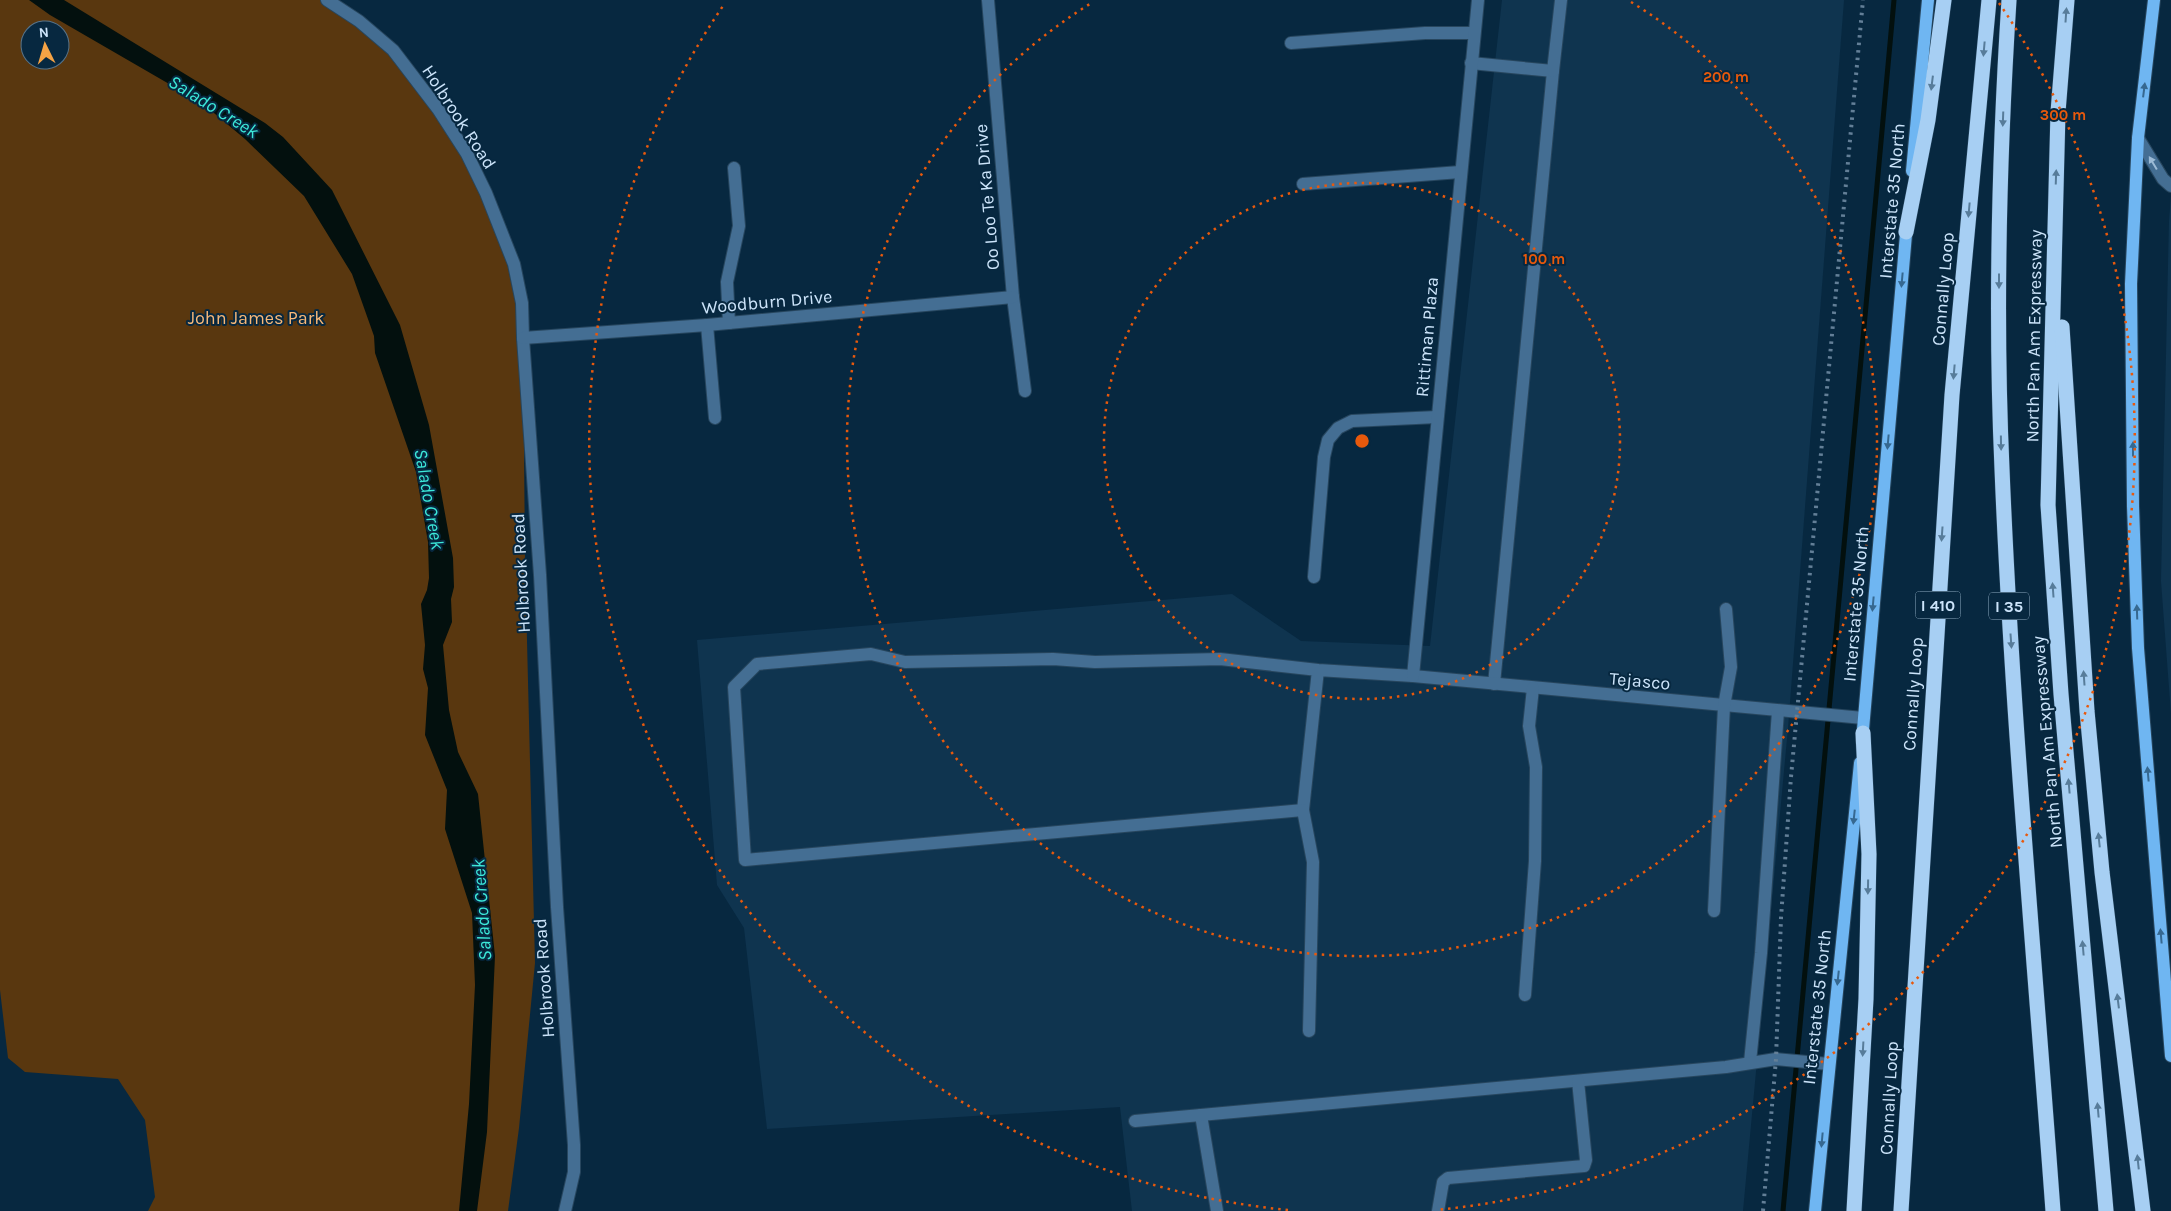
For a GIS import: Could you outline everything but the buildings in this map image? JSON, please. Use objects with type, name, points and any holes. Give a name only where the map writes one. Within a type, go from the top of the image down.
[{"type":"highway","points":[[1906,232],[1928,120],[1944,0]]},
{"type":"highway","name":"Connally Loop","points":[[1901,1211],[1952,395],[1989,0]]},
{"type":"highway","name":"North Pan Am Expressway","points":[[2009,0],[2000,169],[1999,355],[2002,467],[2008,594],[2053,1211]]},
{"type":"highway","name":"North Pan Am Expressway","points":[[2067,0],[2058,112],[2048,505],[2061,694],[2106,1211]]},
{"type":"highway","points":[[2055,226],[2087,711],[2102,872],[2143,1211]]},
{"type":"highway","points":[[1854,1211],[1866,998],[1869,854],[1863,733]]},
{"type":"main road","name":"Interstate 35 North","points":[[1815,1211],[1863,733],[1928,0]]},
{"type":"main road","points":[[2154,0],[2138,138],[2131,284],[2134,544],[2138,648],[2170,1015],[2171,1056]]},
{"type":"street","name":"Holbrook Road","points":[[327,0],[359,21],[393,50],[438,109],[467,154],[486,193],[514,264],[522,303],[540,574],[557,907],[574,1145],[574,1172],[565,1211]]},
{"type":"street","name":"Oo Loo Te Ka Drive","points":[[988,0],[1013,297],[1025,391]]},
{"type":"street","name":"Rittiman Plaza","points":[[1413,676],[1478,0]]},
{"type":"street","points":[[1494,684],[1561,0]]},
{"type":"street","points":[[1291,43],[1425,33],[1474,33]]},
{"type":"street","points":[[1471,63],[1553,71]]},
{"type":"street","points":[[2138,138],[2163,180],[2171,186]]},
{"type":"street","points":[[729,323],[727,282],[739,226],[734,168]]},
{"type":"street","points":[[1303,184],[1460,172]]},
{"type":"street","name":"Woodburn Drive","points":[[523,338],[729,323],[1013,297]]},
{"type":"street","points":[[708,324],[715,418]]},
{"type":"street","points":[[1314,577],[1324,457],[1328,440],[1338,428],[1352,421],[1437,418]]},
{"type":"street","points":[[1714,911],[1724,706],[1731,667],[1726,609]]},
{"type":"street","name":"Tejasco","points":[[1303,810],[745,860],[734,687],[758,664],[871,654],[904,662],[1053,659],[1095,662],[1220,659],[1318,670],[1413,676],[1863,718]]},
{"type":"street","points":[[1309,1031],[1313,862],[1303,810],[1318,670]]},
{"type":"street","points":[[1525,995],[1536,862],[1536,766],[1529,726],[1533,688]]},
{"type":"street","points":[[1750,1062],[1761,953],[1778,711]]},
{"type":"street","points":[[1135,1121],[1726,1067],[1765,1059],[1829,1064]]},
{"type":"street","points":[[1438,1211],[1443,1182],[1448,1178],[1584,1166],[1586,1160],[1578,1081]]},
{"type":"street","points":[[1201,1115],[1217,1211]]},
{"type":"shaded area","points":[[1502,0],[1844,0],[1788,728],[1743,1211],[1132,1211],[1120,1107],[767,1129],[744,928],[717,885],[697,640],[1232,594],[1301,641],[1430,646]]},
{"type":"shaded area","points":[[2171,196],[2171,714],[2161,581]]},
{"type":"green space","name":"John James Park","points":[[0,0],[323,0],[373,33],[453,133],[499,225],[523,338],[525,560],[535,963],[519,1128],[508,1211],[148,1211],[155,1197],[145,1120],[118,1079],[25,1072],[8,1058],[0,990]]},
{"type":"water","name":"Salado Creek","points":[[29,0],[64,0],[265,123],[283,137],[332,190],[400,325],[429,425],[453,558],[452,622],[443,645],[449,710],[458,752],[478,794],[495,956],[487,1132],[477,1211],[459,1211],[469,1104],[475,985],[472,913],[445,829],[447,790],[425,735],[428,688],[423,669],[425,645],[421,604],[427,590],[429,578],[428,542],[416,472],[375,353],[374,336],[352,274],[304,196],[245,139],[202,103],[70,27],[70,20],[59,20]]},
{"type":"waterway","points":[[1783,1211],[1894,0]]},
{"type":"railway","points":[[1763,1211],[1776,1059],[1781,918],[1791,777],[1863,0]]}]
